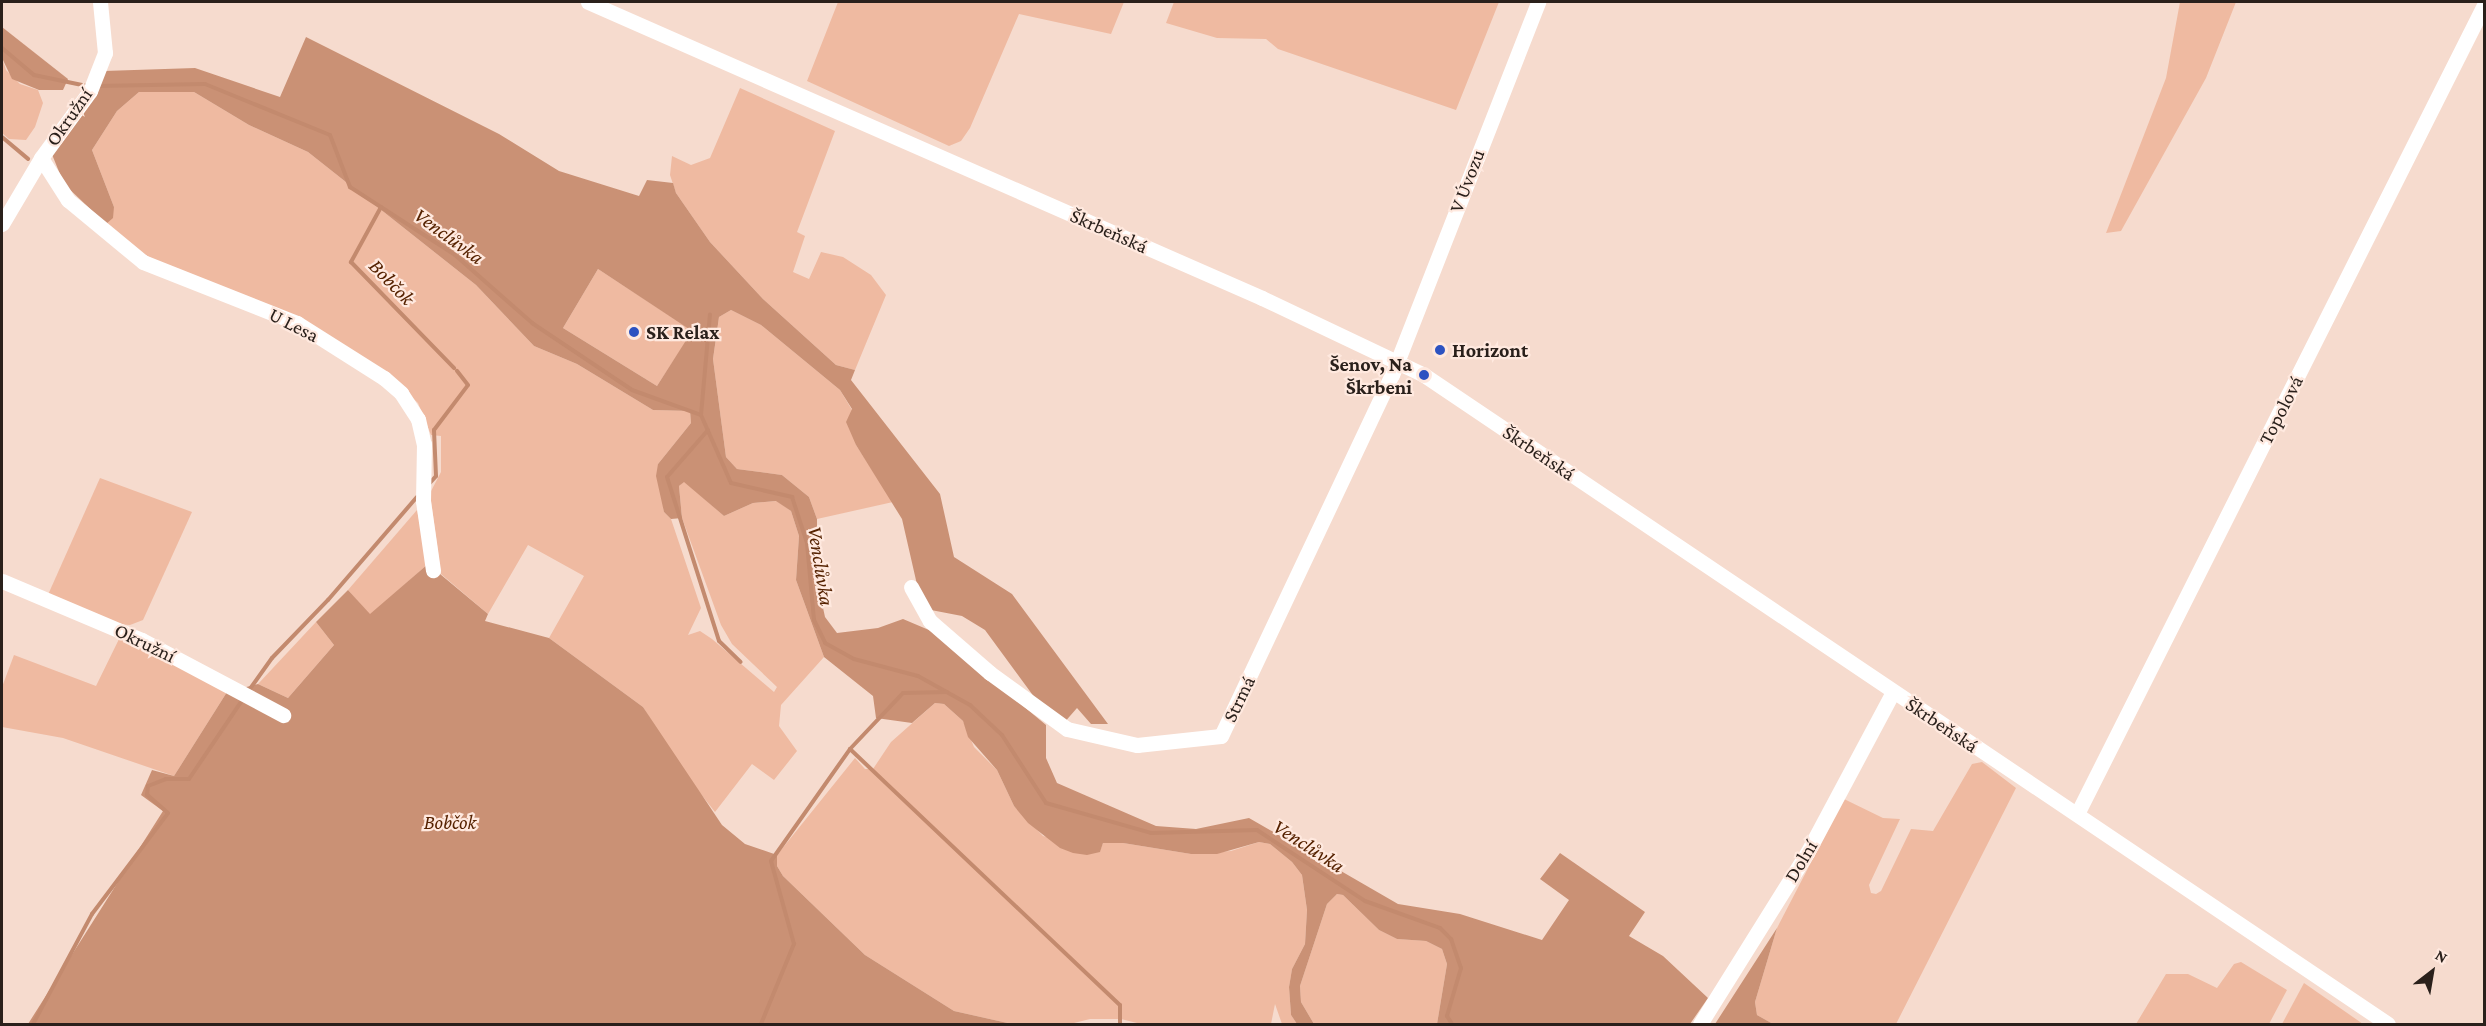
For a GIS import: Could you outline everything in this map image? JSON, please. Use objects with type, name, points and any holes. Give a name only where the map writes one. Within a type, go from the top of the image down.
[{"type":"street","name":"Okružní","points":[[2,224],[41,158],[92,84],[105,53],[100,2]]},
{"type":"street","name":"Škrbeňská","points":[[588,2],[619,8],[1424,375],[2388,1024]]},
{"type":"street","name":"V Úvozu","points":[[1396,361],[1538,2]]},
{"type":"street","name":"Topolová","points":[[2077,814],[2484,5]]},
{"type":"street","name":"U Lesa","points":[[41,158],[75,206],[144,262],[297,323],[384,378],[401,393],[418,419],[424,444],[423,501],[433,570]]},
{"type":"street","name":"Strmá","points":[[911,587],[930,621],[990,673],[1067,729],[1137,745],[1221,736],[1396,361]]},
{"type":"street","name":"Okružní","points":[[2,581],[142,640],[283,715]]},
{"type":"street","name":"Dolní","points":[[1700,1024],[1807,853],[1893,692]]},
{"type":"shaded area","points":[[838,2],[1124,2],[1111,34],[1019,14],[970,128],[961,141],[949,146],[807,81]]},
{"type":"shaded area","points":[[1174,2],[1499,2],[1456,110],[1278,49],[1266,39],[1217,38],[1166,23]]},
{"type":"shaded area","points":[[2180,2],[2236,2],[2206,78],[2121,231],[2106,233],[2166,78]]},
{"type":"shaded area","points":[[2,58],[6,70],[20,84],[38,90],[43,103],[35,127],[26,140],[9,139],[2,133]]},
{"type":"shaded area","points":[[740,88],[835,131],[797,232],[805,236],[793,272],[809,279],[821,252],[843,257],[871,275],[886,295],[855,370],[836,365],[763,299],[710,242],[676,193],[670,175],[672,156],[691,165],[710,158]]},
{"type":"shaded area","points":[[139,92],[194,92],[249,125],[308,152],[476,285],[534,346],[577,364],[653,410],[690,411],[691,423],[658,464],[664,512],[671,519],[701,608],[688,635],[700,631],[774,692],[777,687],[732,644],[721,625],[682,518],[679,486],[684,481],[724,516],[753,503],[777,501],[791,511],[799,536],[796,580],[824,657],[781,705],[779,726],[797,751],[774,780],[752,764],[715,812],[682,770],[643,707],[549,638],[584,576],[528,545],[488,614],[441,574],[430,493],[441,472],[441,436],[431,435],[418,403],[388,375],[143,254],[106,224],[114,207],[92,150],[117,111]]},
{"type":"shaded area","name":"SK Relax","points":[[598,269],[693,331],[657,386],[563,328]]},
{"type":"shaded area","points":[[731,310],[761,325],[840,390],[852,410],[856,445],[893,502],[817,519],[809,497],[782,475],[737,469],[726,457],[713,359],[719,317]]},
{"type":"shaded area","points":[[100,478],[192,512],[143,620],[130,625],[115,624],[47,597]]},
{"type":"shaded area","points":[[417,510],[428,564],[370,615],[348,590]]},
{"type":"shaded area","points":[[316,622],[334,645],[288,698],[258,684]]},
{"type":"shaded area","points":[[121,635],[227,692],[174,776],[63,738],[2,727],[2,687],[14,655],[96,686]]},
{"type":"shaded area","points":[[935,703],[944,704],[963,721],[974,747],[997,770],[1014,806],[1043,836],[1100,851],[1103,843],[1123,843],[1191,854],[1231,851],[1259,842],[1270,844],[1292,862],[1302,875],[1307,910],[1305,944],[1292,969],[1289,987],[1291,1015],[1297,1024],[1282,1024],[1275,1004],[1271,1024],[1141,1024],[1121,1019],[1090,1019],[1070,1024],[1012,1024],[954,1011],[865,955],[783,876],[777,866],[777,855],[855,758],[865,769],[873,769],[891,742]]},
{"type":"shaded area","points":[[1982,762],[2016,788],[1896,1024],[1773,1024],[1757,1015],[1755,1002],[1777,928],[1844,799],[1883,818],[1900,819],[1869,885],[1871,893],[1876,894],[1881,891],[1911,829],[1933,831],[1972,764]]},
{"type":"shaded area","points":[[1337,894],[1343,895],[1379,930],[1397,939],[1426,941],[1442,949],[1447,964],[1437,1024],[1314,1024],[1301,1002],[1300,986],[1327,904]]},
{"type":"shaded area","points":[[2241,962],[2287,990],[2269,1024],[2136,1024],[2166,974],[2188,974],[2217,988],[2234,964]]},
{"type":"shaded area","points":[[2304,983],[2363,1024],[2282,1024]]},
{"type":"green space","points":[[2,27],[68,79],[63,90],[39,90],[12,79],[2,58]]},
{"type":"green space","points":[[306,37],[499,134],[559,171],[639,196],[647,180],[673,183],[676,193],[710,242],[763,299],[836,365],[855,370],[851,380],[940,494],[954,557],[1012,594],[1108,724],[1091,724],[1077,708],[1063,724],[1043,709],[985,630],[962,616],[931,610],[918,589],[902,519],[856,445],[846,422],[852,409],[840,390],[761,325],[731,310],[719,317],[713,359],[726,457],[737,469],[782,475],[809,497],[817,519],[817,580],[825,617],[837,633],[878,628],[903,619],[936,633],[1046,725],[1046,758],[1057,783],[1156,826],[1196,829],[1249,818],[1398,904],[1460,914],[1542,940],[1569,900],[1540,879],[1560,853],[1645,912],[1629,936],[1663,956],[1708,998],[1690,1024],[1437,1024],[1447,964],[1442,949],[1426,941],[1397,939],[1379,930],[1343,895],[1337,894],[1327,904],[1300,986],[1301,1002],[1314,1024],[1297,1024],[1291,1015],[1289,987],[1292,969],[1305,944],[1307,910],[1302,875],[1292,862],[1270,844],[1259,842],[1217,854],[1191,854],[1123,843],[1103,843],[1100,852],[1087,855],[1073,853],[1060,848],[1028,823],[1014,806],[997,770],[968,737],[963,721],[944,704],[935,703],[912,723],[876,718],[873,696],[824,657],[796,580],[799,536],[791,511],[776,501],[753,503],[724,516],[684,482],[679,486],[682,518],[671,519],[664,512],[656,476],[658,464],[691,423],[690,411],[653,410],[577,364],[534,346],[476,285],[308,152],[249,125],[194,92],[139,92],[117,111],[92,150],[114,207],[113,218],[106,224],[64,184],[51,152],[104,71],[195,68],[280,97]],"holes":[[[598,269],[692,331],[657,386],[563,328]]]},
{"type":"green space","name":"Bobčok","points":[[428,564],[488,614],[485,621],[549,638],[643,707],[722,825],[745,844],[777,855],[777,866],[783,876],[865,955],[954,1011],[1012,1024],[28,1024],[163,811],[141,795],[152,770],[174,776],[227,692],[258,684],[288,698],[334,645],[316,622],[348,590],[370,614]]},
{"type":"green space","points":[[1777,928],[1755,1002],[1757,1015],[1773,1024],[1715,1024]]},
{"type":"waterway","name":"Venclůvka","points":[[2,48],[34,75],[87,86]]},
{"type":"waterway","name":"Venclůvka","points":[[97,86],[205,84],[330,135],[350,187],[455,255],[532,323],[632,390],[701,415],[731,483],[792,497],[807,543],[814,620],[825,643],[854,659],[918,676],[970,705],[1002,735],[1046,803],[1151,833],[1257,830],[1365,901],[1440,928],[1451,939],[1461,968],[1447,1016],[1452,1024]]},
{"type":"waterway","points":[[2,137],[28,159]]},
{"type":"waterway","name":"Bobčok","points":[[381,207],[351,262],[454,368]]},
{"type":"waterway","points":[[701,415],[710,314]]},
{"type":"waterway","name":"Bobčok","points":[[428,485],[436,476],[434,430],[468,385],[457,371]]},
{"type":"waterway","points":[[708,430],[667,477],[719,641],[741,662]]},
{"type":"waterway","name":"Bobčok","points":[[247,693],[272,658],[328,600],[417,497]]},
{"type":"waterway","points":[[761,1024],[794,944],[771,861],[850,749],[903,693],[947,692]]},
{"type":"waterway","name":"Bobčok","points":[[33,1024],[92,914],[168,813],[147,795],[148,786],[166,779],[189,779],[243,699]]},
{"type":"waterway","points":[[850,749],[1120,1005],[1120,1024]]},
{"type":"place","name":"SK Relax","points":[[634,332]]},
{"type":"place","name":"Horizont","points":[[1440,350]]},
{"type":"place","name":"Šenov, Na Škrbeni","points":[[1424,375]]}]
